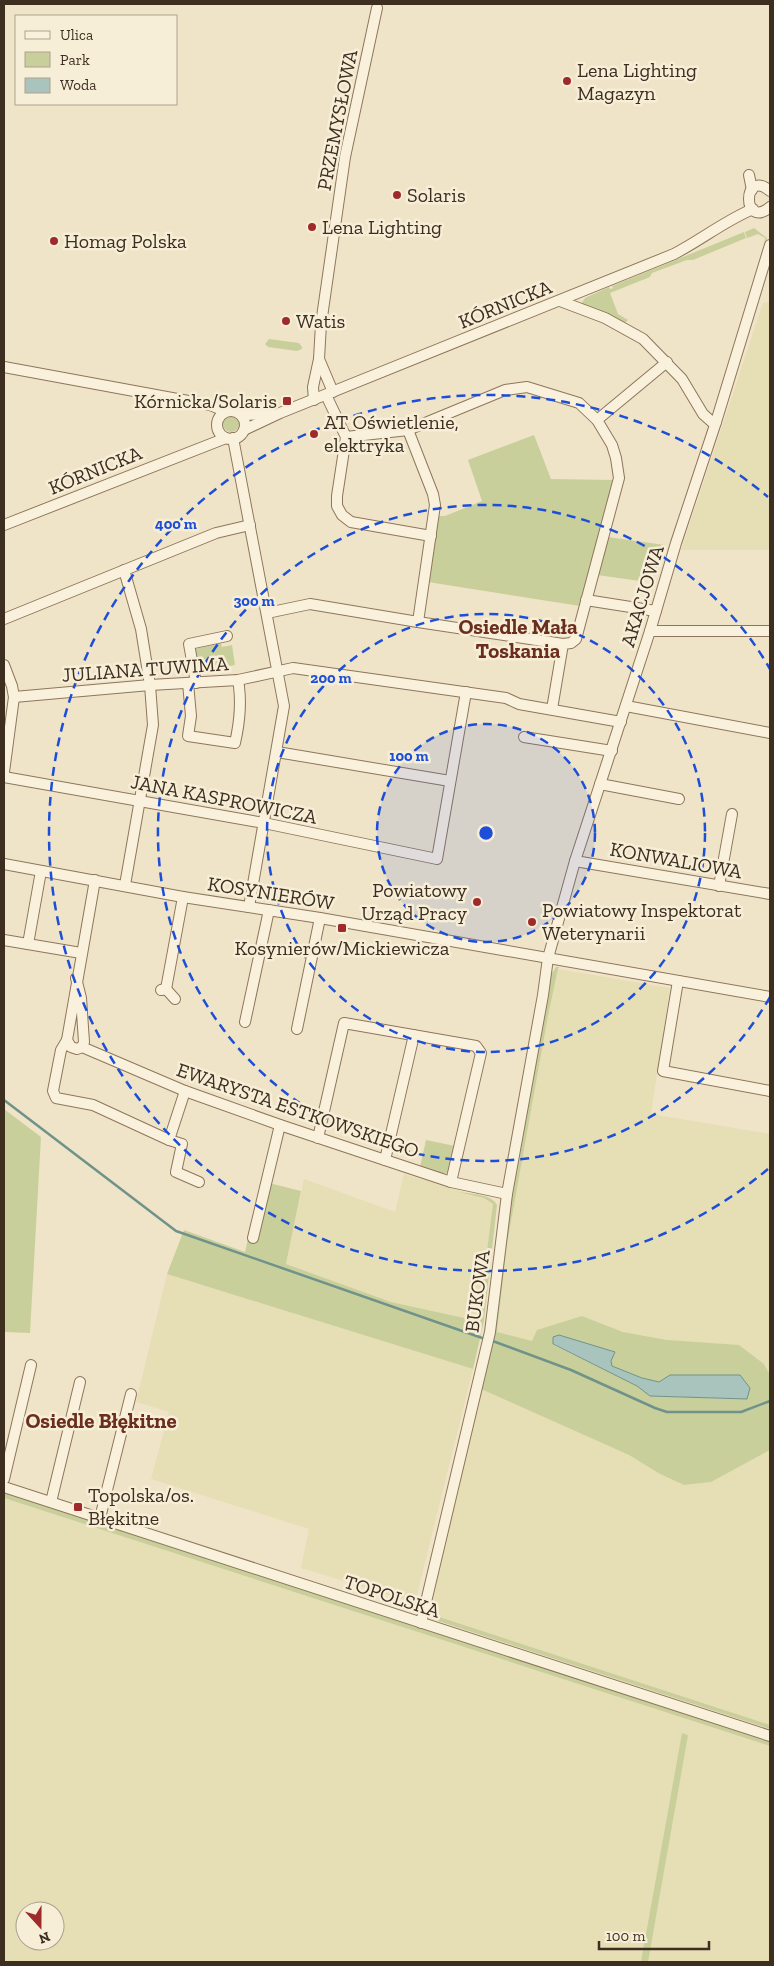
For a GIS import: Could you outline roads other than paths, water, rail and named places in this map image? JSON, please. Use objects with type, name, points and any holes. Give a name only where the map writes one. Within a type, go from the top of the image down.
[{"type":"street","name":"PRZEMYSŁOWA","points":[[314,400],[321,324],[345,158],[377,8]]},
{"type":"street","points":[[764,190],[758,207],[770,220]]},
{"type":"street","name":"KÓRNICKA","points":[[244,430],[280,413],[674,254],[737,216],[758,207]]},
{"type":"street","name":"AKACJOWA","points":[[548,958],[576,861],[716,422],[770,245]]},
{"type":"street","points":[[560,301],[605,318],[643,339],[682,379],[702,414],[712,422],[716,422]]},
{"type":"street","name":"PRZEMYSŁOWA","points":[[319,359],[346,436]]},
{"type":"street","points":[[597,420],[667,362]]},
{"type":"street","points":[[4,367],[199,404],[222,415],[235,411],[242,415],[245,423],[244,430],[238,437],[229,438]]},
{"type":"street","points":[[266,613],[310,604],[563,644],[572,643],[576,639],[619,478],[612,445],[597,420],[579,403],[527,388],[505,390],[408,430],[346,436],[337,496],[337,506],[342,515],[351,522],[431,536]]},
{"type":"street","name":"KÓRNICKA","points":[[242,415],[280,413]]},
{"type":"street","points":[[222,415],[217,429],[229,438],[250,525],[284,706],[249,907]]},
{"type":"street","name":"KÓRNICKA","points":[[200,447],[217,429]]},
{"type":"street","points":[[408,430],[433,494],[435,505],[418,622]]},
{"type":"street","name":"KÓRNICKA","points":[[4,525],[200,447],[229,438]]},
{"type":"street","points":[[4,517],[18,520]]},
{"type":"street","points":[[4,619],[216,533],[250,525]]},
{"type":"street","points":[[124,570],[141,629],[150,685],[153,725],[125,885]]},
{"type":"street","points":[[586,600],[656,612]]},
{"type":"street","points":[[650,631],[770,631]]},
{"type":"street","points":[[227,636],[189,644],[192,683],[188,736],[235,743],[240,718],[241,699],[238,680]]},
{"type":"street","points":[[552,709],[563,644]]},
{"type":"street","points":[[4,664],[14,698],[4,772]]},
{"type":"street","name":"JULIANA TUWIMA","points":[[14,698],[150,685],[238,680],[293,668],[506,698],[519,704],[621,722]]},
{"type":"street","points":[[277,752],[450,781],[466,692]]},
{"type":"street","points":[[626,706],[770,733]]},
{"type":"street","points":[[524,737],[612,751]]},
{"type":"street","name":"JANA KASPROWICZA","points":[[4,777],[264,823],[436,859],[450,781]]},
{"type":"street","points":[[600,784],[679,799]]},
{"type":"street","points":[[719,886],[732,814]]},
{"type":"street","name":"KONWALIOWA","points":[[576,861],[770,894]]},
{"type":"street","name":"KOSYNIERÓW","points":[[4,864],[183,897],[320,918],[770,997]]},
{"type":"street","points":[[28,944],[41,870]]},
{"type":"street","points":[[95,880],[66,1040],[61,1050],[53,1091],[56,1098],[93,1105],[169,1140],[182,1144],[176,1172],[198,1182]]},
{"type":"street","points":[[175,999],[163,990],[183,897]]},
{"type":"street","points":[[245,1022],[269,910]]},
{"type":"street","points":[[297,1029],[320,918]]},
{"type":"street","points":[[4,940],[81,953]]},
{"type":"street","name":"BUKOWA","points":[[420,1624],[490,1332],[507,1194],[548,958]]},
{"type":"street","points":[[76,978],[81,998],[84,1029],[82,1047]]},
{"type":"street","points":[[678,981],[663,1071],[770,1091]]},
{"type":"street","points":[[318,1138],[344,1023],[476,1046],[481,1053],[451,1182]]},
{"type":"street","points":[[385,1160],[414,1035]]},
{"type":"street","name":"EWARYSTA ESTKOWSKIEGO","points":[[66,1040],[71,1047],[76,1049],[82,1047],[184,1091],[280,1125],[451,1182],[507,1194]]},
{"type":"street","points":[[169,1140],[184,1091]]},
{"type":"street","points":[[253,1238],[280,1125]]},
{"type":"street","points":[[4,1480],[31,1365]]},
{"type":"street","points":[[51,1502],[80,1382]]},
{"type":"street","points":[[100,1518],[131,1394]]},
{"type":"street","name":"TOPOLSKA","points":[[4,1486],[420,1624],[770,1736]]},
{"type":"water","points":[[559,1335],[615,1352],[611,1361],[612,1366],[642,1378],[659,1382],[670,1375],[740,1375],[750,1388],[747,1399],[650,1396],[637,1386],[553,1344],[553,1337]]},
{"type":"waterway","points":[[4,1100],[176,1231],[485,1339]]},
{"type":"waterway","points":[[490,1340],[571,1370],[667,1412],[741,1412],[770,1401]]},
{"type":"place","name":"Lena Lighting Magazyn","points":[[567,81]]},
{"type":"place","name":"Solaris","points":[[397,195]]},
{"type":"place","name":"Lena Lighting","points":[[312,227]]},
{"type":"place","name":"Homag Polska","points":[[54,241]]},
{"type":"place","name":"Watis","points":[[286,321]]},
{"type":"place","name":"Kórnicka/Solaris","points":[[287,401]]},
{"type":"place","name":"AT Oświetlenie, elektryka","points":[[314,434]]},
{"type":"place","name":"Powiatowy Urząd Pracy","points":[[477,902]]},
{"type":"place","name":"Powiatowy Inspektorat Weterynarii","points":[[532,922]]},
{"type":"place","name":"Kosynierów/Mickiewicza","points":[[342,928]]},
{"type":"place","name":"Topolska/os. Błękitne","points":[[78,1507]]},
{"type":"district","name":"Osiedle Mała Toskania","points":[[518,639]]},
{"type":"district","name":"Osiedle Błękitne","points":[[101,1421]]}]
